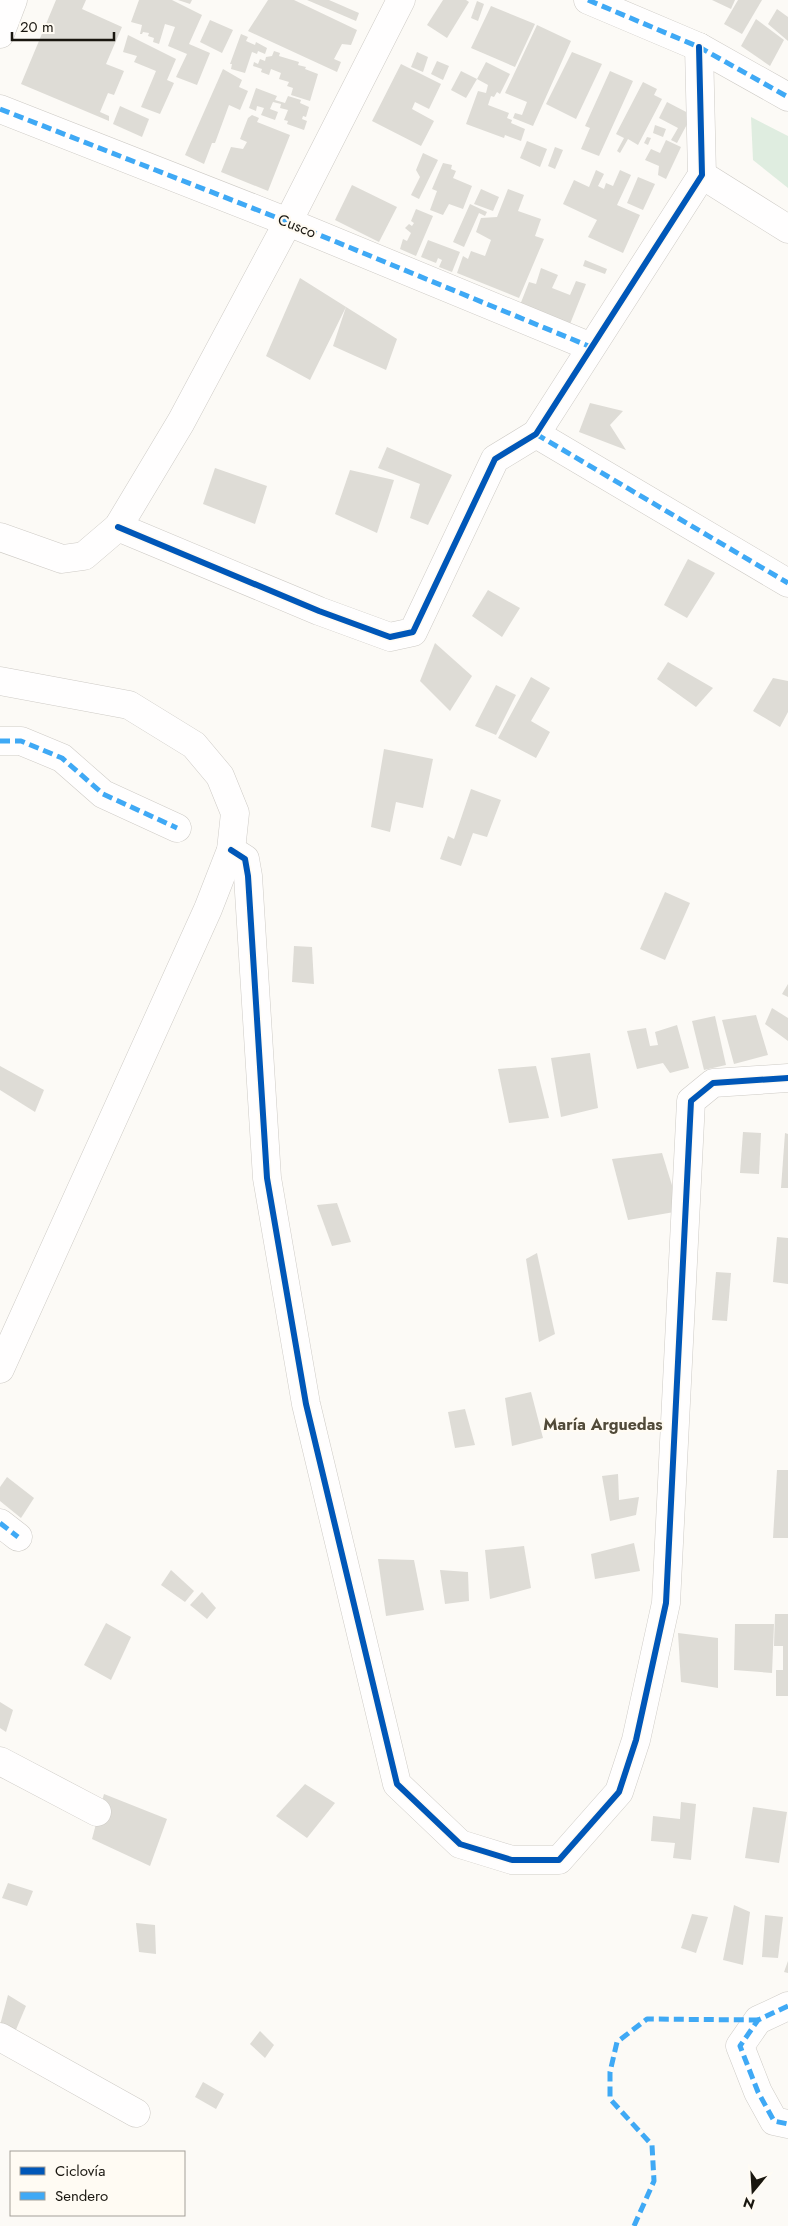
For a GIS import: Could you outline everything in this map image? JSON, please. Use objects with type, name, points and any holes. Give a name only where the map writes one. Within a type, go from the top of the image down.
[{"type":"street","points":[[0,34],[13,0]]},
{"type":"street","points":[[0,537],[62,559],[84,556],[118,527],[180,422],[288,222],[401,0]]},
{"type":"street","points":[[588,0],[699,46],[788,97]]},
{"type":"street","points":[[118,527],[319,611],[390,637],[413,632],[494,458],[536,434],[702,174],[699,46]]},
{"type":"street","name":"Cusco","points":[[0,109],[288,222],[591,347]]},
{"type":"street","points":[[702,174],[788,229]]},
{"type":"street","points":[[536,434],[788,582]]},
{"type":"street","points":[[0,681],[129,705],[194,745],[220,776],[235,813],[231,850],[208,909],[0,1369]]},
{"type":"street","points":[[0,741],[21,741],[62,758],[103,794],[177,828]]},
{"type":"street","points":[[231,850],[245,859],[248,876],[266,1178],[306,1404],[397,1784],[460,1844],[512,1860],[559,1860],[619,1792],[636,1740],[666,1603],[691,1101],[713,1083],[788,1078]]},
{"type":"street","points":[[0,1761],[97,1812]]},
{"type":"street","points":[[788,2006],[758,2020],[740,2046],[758,2092],[774,2121],[788,2124]]},
{"type":"street","points":[[0,2037],[136,2113]]},
{"type":"green space","points":[[751,117],[788,136],[788,188],[753,160]]},
{"type":"building","points":[[56,0],[86,0],[82,9],[122,27],[106,64],[124,71],[114,95],[108,93],[100,112],[109,116],[109,121],[21,84]]},
{"type":"building","points":[[139,0],[172,0],[202,15],[189,44],[210,53],[197,85],[176,77],[187,54],[168,46],[175,27],[165,24],[159,44],[153,42],[154,38],[148,36],[149,33],[143,32],[140,34],[142,25],[131,22]]},
{"type":"building","points":[[178,0],[192,0],[190,4]]},
{"type":"building","points":[[268,0],[294,0],[357,30],[351,45],[342,44],[334,59],[341,62],[337,72],[248,31]]},
{"type":"building","points":[[307,0],[329,0],[359,13],[356,21]]},
{"type":"building","points":[[443,0],[466,0],[469,2],[447,38],[427,25]]},
{"type":"building","points":[[712,0],[735,0],[731,9]]},
{"type":"building","points":[[738,0],[762,0],[742,34],[724,24]]},
{"type":"building","points":[[477,1],[484,4],[478,21],[471,18]]},
{"type":"building","points":[[491,6],[535,24],[515,67],[471,48]]},
{"type":"building","points":[[777,9],[788,17],[788,41],[768,24]]},
{"type":"building","points":[[756,19],[784,40],[770,66],[741,46]]},
{"type":"building","points":[[210,20],[233,30],[222,53],[200,42]]},
{"type":"building","points":[[537,25],[571,41],[533,126],[513,118],[515,113],[522,115],[527,102],[505,93]]},
{"type":"building","points":[[241,34],[248,37],[246,41],[255,45],[256,42],[267,48],[265,54],[258,51],[257,54],[252,52],[245,73],[231,69],[232,64],[230,64]]},
{"type":"building","points":[[128,35],[176,59],[167,80],[174,83],[160,114],[141,107],[156,71],[134,62],[137,56],[123,52]]},
{"type":"building","points":[[274,51],[280,53],[279,56],[299,62],[298,65],[318,74],[310,101],[291,95],[293,88],[287,86],[289,82],[279,79],[281,73],[271,69],[269,75],[261,72],[262,69],[253,66],[254,62],[258,64],[260,59],[265,61],[266,57],[272,56]]},
{"type":"building","points":[[417,52],[428,57],[423,72],[411,67]]},
{"type":"building","points":[[572,52],[602,64],[576,119],[546,104]]},
{"type":"building","points":[[437,61],[449,66],[443,80],[431,74]]},
{"type":"building","points":[[486,62],[510,74],[500,94],[497,92],[494,97],[491,96],[488,105],[509,113],[507,118],[512,120],[511,123],[525,129],[521,141],[505,135],[504,138],[466,124],[478,91],[486,93],[488,85],[477,79]]},
{"type":"building","points":[[401,64],[441,84],[429,109],[415,102],[412,109],[434,121],[421,146],[372,121]]},
{"type":"building","points":[[223,69],[242,80],[239,87],[248,91],[240,110],[229,105],[215,143],[212,143],[204,164],[185,155]]},
{"type":"building","points":[[461,71],[477,79],[466,98],[451,90]]},
{"type":"building","points":[[610,71],[633,81],[599,156],[581,149],[590,128],[585,126]]},
{"type":"building","points":[[643,82],[657,89],[654,95],[662,99],[638,145],[628,139],[620,153],[617,151],[624,138],[616,134]]},
{"type":"building","points":[[256,88],[277,96],[275,100],[285,103],[288,96],[301,100],[300,103],[309,107],[306,117],[303,116],[302,119],[307,121],[304,130],[287,124],[288,121],[284,120],[288,110],[280,108],[281,104],[273,102],[270,109],[278,112],[275,120],[261,115],[264,108],[257,106],[256,111],[249,108]]},
{"type":"building","points":[[667,102],[692,115],[677,143],[671,140],[678,128],[659,118]]},
{"type":"building","points":[[120,106],[149,119],[142,137],[113,124]]},
{"type":"building","points":[[252,115],[259,118],[257,122],[290,135],[268,191],[221,172],[231,147],[243,149],[247,142],[240,139],[248,118]]},
{"type":"building","points":[[655,125],[666,129],[663,137],[653,133]]},
{"type":"building","points":[[647,137],[651,138],[648,145],[644,143]]},
{"type":"building","points":[[666,140],[681,147],[666,179],[658,175],[659,166],[645,160],[651,149],[660,153]]},
{"type":"building","points":[[527,141],[547,149],[540,167],[520,158]]},
{"type":"building","points":[[555,147],[563,150],[555,169],[548,166]]},
{"type":"building","points":[[423,153],[438,160],[419,199],[411,195],[420,177],[416,170]]},
{"type":"building","points":[[443,163],[452,165],[451,169],[456,171],[453,178],[472,186],[463,209],[449,204],[443,215],[430,210],[437,191],[432,189]]},
{"type":"building","points":[[596,170],[604,174],[598,186],[604,189],[606,183],[613,186],[620,170],[631,175],[617,205],[640,215],[623,253],[588,237],[597,220],[563,204],[574,180],[589,187]]},
{"type":"building","points":[[638,177],[655,184],[643,210],[627,203]]},
{"type":"building","points":[[352,185],[397,207],[379,242],[335,220]]},
{"type":"building","points":[[481,189],[499,197],[493,211],[474,204]]},
{"type":"building","points":[[508,189],[524,195],[518,211],[541,219],[535,236],[544,239],[519,298],[457,273],[463,256],[468,259],[471,251],[485,256],[491,240],[476,232],[481,218],[497,217]]},
{"type":"building","points":[[470,204],[487,212],[485,216],[479,213],[464,247],[453,242]]},
{"type":"building","points":[[416,209],[433,216],[416,256],[400,249],[403,239],[407,241],[411,233],[405,228],[409,224],[412,226],[414,223],[411,221]]},
{"type":"building","points":[[428,240],[460,252],[452,272],[439,267],[442,260],[438,258],[436,263],[421,257]]},
{"type":"building","points":[[585,260],[607,269],[605,274],[583,266]]},
{"type":"building","points":[[541,268],[558,275],[552,288],[570,295],[576,281],[586,284],[570,324],[520,305],[529,282],[536,284]]},
{"type":"building","points":[[300,278],[397,339],[386,370],[333,346],[346,307],[310,380],[266,356]]},
{"type":"building","points":[[590,403],[623,411],[610,425],[626,450],[579,432]]},
{"type":"building","points":[[387,447],[452,475],[428,525],[410,518],[420,484],[378,468]]},
{"type":"building","points":[[215,468],[267,486],[255,524],[203,504]]},
{"type":"building","points":[[350,470],[394,480],[377,533],[335,514]]},
{"type":"building","points":[[688,559],[715,573],[687,618],[664,605]]},
{"type":"building","points":[[488,590],[520,608],[502,637],[472,616]]},
{"type":"building","points":[[435,643],[472,676],[450,711],[420,681]]},
{"type":"building","points":[[668,662],[713,688],[696,707],[657,679]]},
{"type":"building","points":[[531,677],[550,688],[531,721],[550,732],[536,758],[498,738]]},
{"type":"building","points":[[773,678],[788,681],[788,712],[780,727],[753,711]]},
{"type":"building","points":[[496,685],[516,695],[496,735],[475,726]]},
{"type":"building","points":[[384,749],[433,759],[423,808],[396,802],[390,832],[371,827]]},
{"type":"building","points":[[471,789],[501,800],[487,837],[473,833],[461,866],[440,859],[448,836],[454,839]]},
{"type":"building","points":[[665,892],[690,903],[665,960],[640,949]]},
{"type":"building","points":[[294,946],[312,947],[314,984],[292,982]]},
{"type":"building","points":[[788,984],[788,997],[782,994]]},
{"type":"building","points":[[772,1008],[788,1018],[788,1041],[765,1024]]},
{"type":"building","points":[[756,1015],[768,1055],[734,1064],[722,1020]]},
{"type":"building","points":[[715,1016],[726,1065],[704,1070],[692,1021]]},
{"type":"building","points":[[677,1025],[689,1068],[670,1073],[663,1063],[637,1069],[627,1031],[646,1028],[650,1046],[658,1045],[655,1032]]},
{"type":"building","points":[[590,1053],[598,1108],[561,1117],[551,1058]]},
{"type":"building","points":[[0,1066],[44,1090],[35,1112],[0,1090]]},
{"type":"building","points":[[536,1066],[549,1118],[509,1123],[498,1069]]},
{"type":"building","points":[[743,1132],[761,1133],[759,1174],[740,1173]]},
{"type":"building","points":[[785,1133],[788,1134],[788,1188],[781,1188]]},
{"type":"building","points":[[662,1153],[680,1211],[628,1220],[612,1159]]},
{"type":"building","points":[[337,1203],[351,1242],[332,1246],[317,1205]]},
{"type":"building","points":[[777,1237],[788,1238],[788,1284],[773,1282]]},
{"type":"building","points":[[537,1253],[555,1334],[539,1342],[526,1259]]},
{"type":"building","points":[[716,1272],[731,1273],[727,1321],[712,1320]]},
{"type":"building","points":[[531,1392],[543,1438],[512,1446],[505,1398]]},
{"type":"building","points":[[465,1409],[475,1445],[455,1448],[448,1412]]},
{"type":"building","points":[[777,1470],[788,1470],[788,1538],[773,1538]]},
{"type":"building","points":[[618,1474],[619,1500],[639,1497],[636,1515],[610,1521],[602,1476]]},
{"type":"building","points":[[7,1477],[34,1498],[21,1518],[0,1501],[0,1487]]},
{"type":"building","points":[[634,1543],[640,1571],[595,1579],[591,1554]]},
{"type":"building","points":[[524,1546],[531,1588],[490,1599],[485,1550]]},
{"type":"building","points":[[378,1559],[414,1560],[424,1610],[386,1616]]},
{"type":"building","points":[[171,1570],[194,1591],[185,1602],[161,1585]]},
{"type":"building","points":[[440,1570],[468,1572],[469,1601],[445,1604]]},
{"type":"building","points":[[202,1592],[216,1608],[207,1619],[190,1605]]},
{"type":"building","points":[[775,1614],[788,1614],[788,1696],[776,1696],[776,1670],[783,1670],[783,1646],[774,1646]]},
{"type":"building","points":[[106,1623],[131,1637],[111,1680],[84,1665]]},
{"type":"building","points":[[735,1624],[774,1624],[772,1673],[734,1670]]},
{"type":"building","points":[[678,1633],[718,1638],[718,1688],[681,1682]]},
{"type":"building","points":[[0,1702],[13,1710],[6,1732],[0,1728]]},
{"type":"building","points":[[305,1784],[335,1803],[307,1838],[276,1816]]},
{"type":"building","points":[[104,1794],[167,1819],[150,1866],[92,1839]]},
{"type":"building","points":[[681,1802],[696,1804],[691,1860],[673,1858],[675,1843],[651,1841],[653,1816],[680,1819]]},
{"type":"building","points":[[753,1807],[787,1812],[779,1863],[745,1858]]},
{"type":"building","points":[[8,1883],[33,1891],[27,1906],[2,1898]]},
{"type":"building","points":[[734,1905],[750,1912],[743,1965],[723,1960]]},
{"type":"building","points":[[692,1914],[708,1917],[696,1953],[681,1948]]},
{"type":"building","points":[[765,1915],[783,1917],[778,1958],[762,1957]]},
{"type":"building","points":[[136,1923],[155,1925],[156,1954],[139,1952]]},
{"type":"building","points":[[788,1961],[788,1973],[784,1972]]},
{"type":"building","points":[[8,1995],[26,2006],[15,2032],[0,2025]]},
{"type":"building","points":[[260,2031],[274,2045],[265,2058],[250,2044]]},
{"type":"building","points":[[203,2082],[224,2094],[216,2109],[195,2097]]},
{"type":"marked path","points":[[588,0],[699,47],[788,97]]},
{"type":"marked path","points":[[0,109],[288,222],[591,347]]},
{"type":"marked path","points":[[536,434],[788,583]]},
{"type":"marked path","points":[[0,741],[21,741],[62,758],[103,794],[177,828]]},
{"type":"marked path","points":[[0,1523],[18,1537]]},
{"type":"marked path","points":[[788,2006],[758,2020],[740,2046],[758,2092],[774,2121],[788,2124]]},
{"type":"marked path","points":[[634,2226],[654,2181],[652,2145],[610,2099],[610,2072],[617,2042],[647,2019],[758,2020]]},
{"type":"cycle path","points":[[118,527],[319,611],[390,637],[413,632],[495,459],[536,434],[702,175],[699,47]]},
{"type":"cycle path","points":[[231,850],[245,859],[248,876],[267,1178],[306,1404],[397,1784],[460,1844],[512,1860],[559,1860],[619,1792],[636,1740],[666,1603],[691,1101],[713,1083],[788,1078]]},
{"type":"district","name":"María Arguedas","points":[[603,1424]]}]
